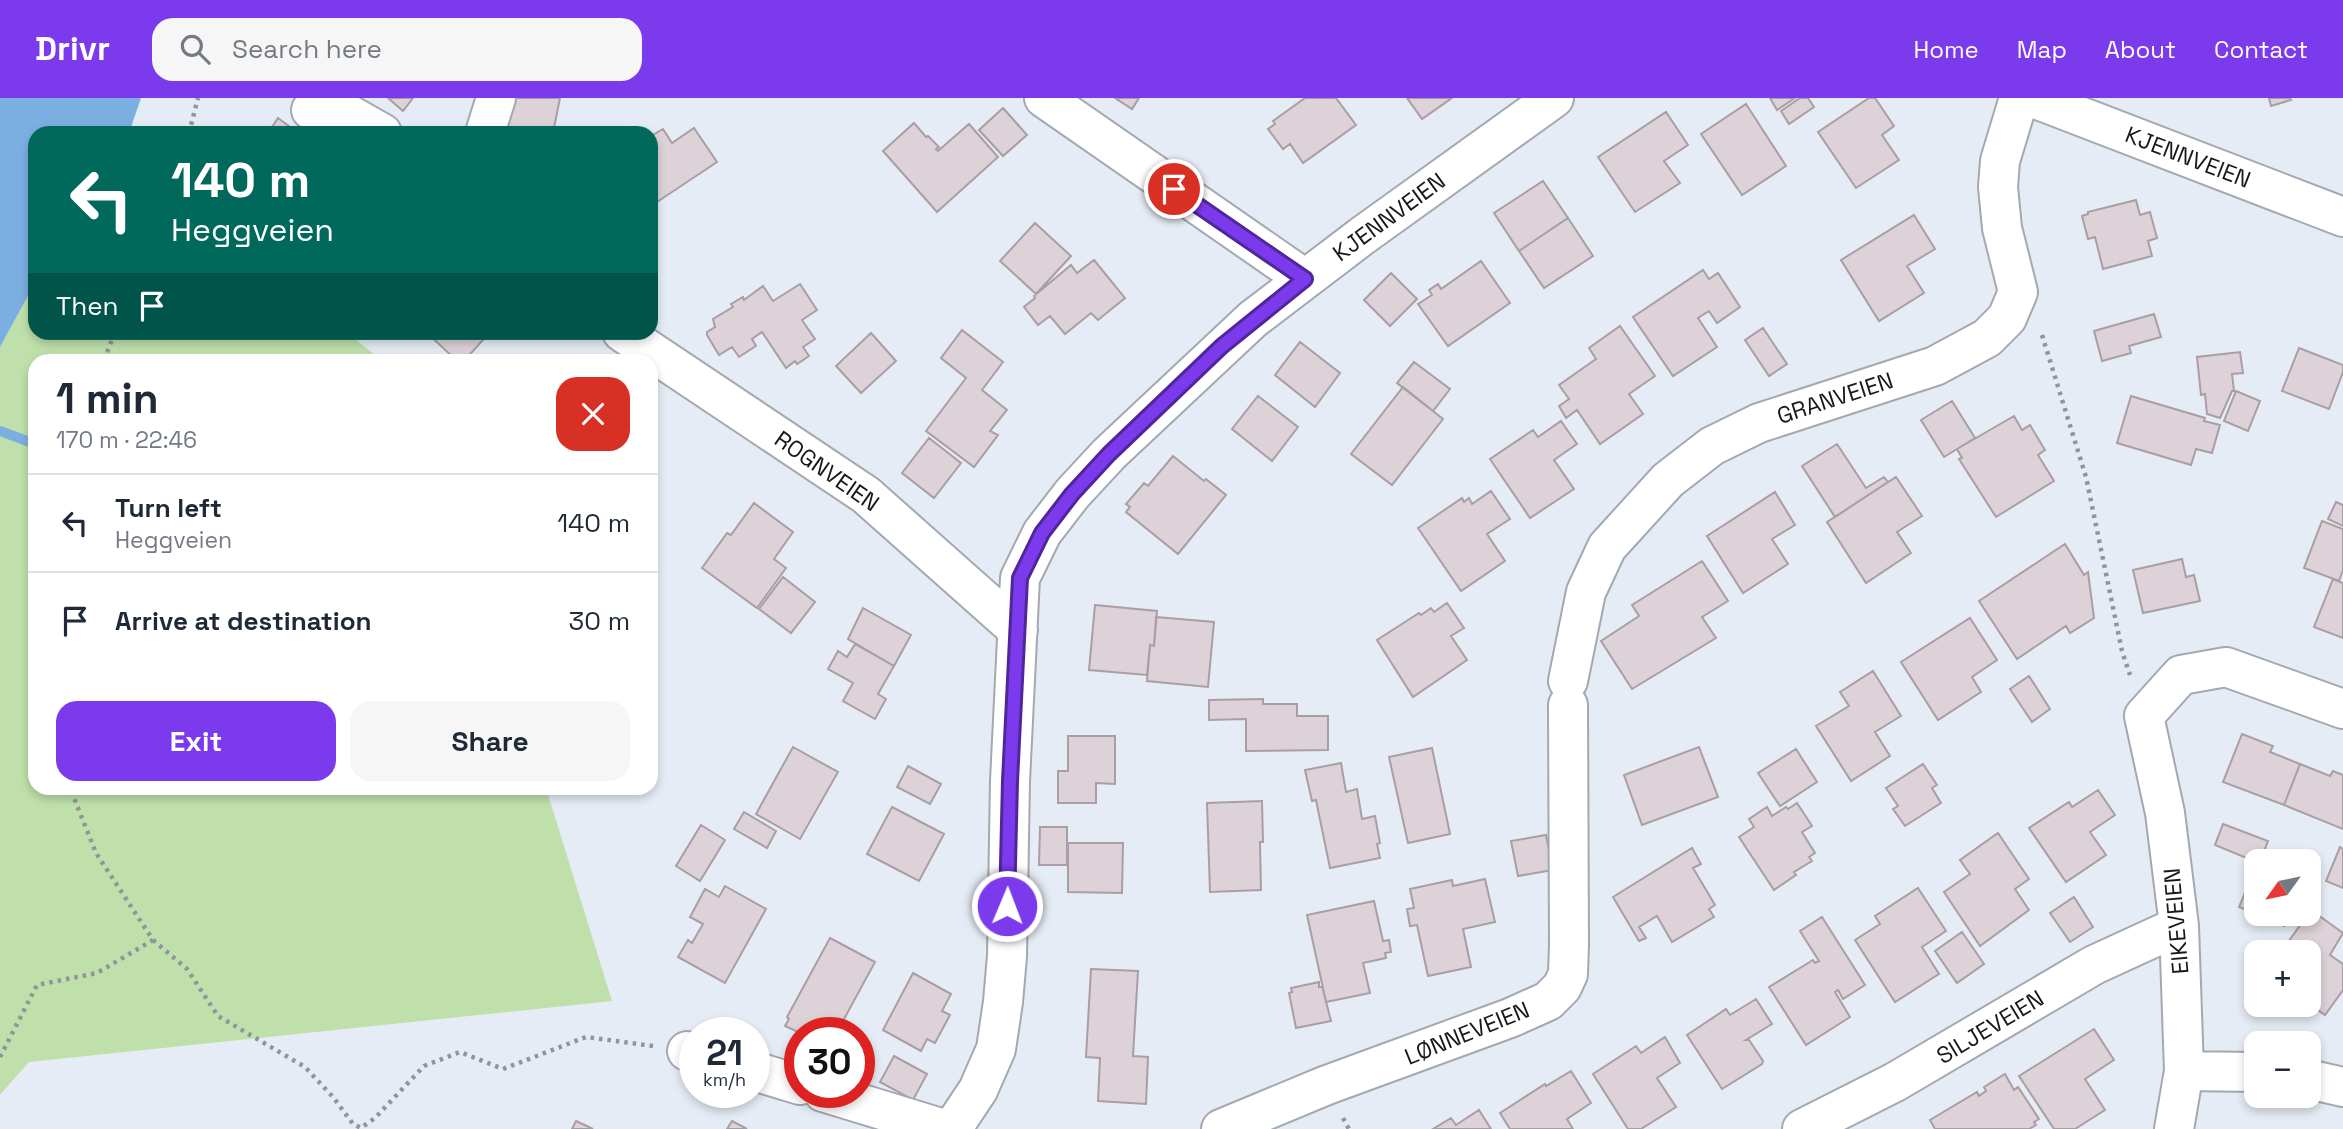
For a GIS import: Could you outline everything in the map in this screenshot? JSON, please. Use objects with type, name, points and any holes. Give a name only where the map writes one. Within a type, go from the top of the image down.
[{"type":"street","points":[[487,126],[496,98]]},
{"type":"street","points":[[1044,98],[1305,279]]},
{"type":"street","name":"KJENNVEIEN","points":[[952,1129],[978,1090],[996,1049],[1007,956],[1010,781],[1020,578],[1042,533],[1072,494],[1109,454],[1222,346],[1305,279],[1554,98]]},
{"type":"street","points":[[2018,292],[2001,229],[1998,187],[2000,161],[2019,98]]},
{"type":"street","name":"KJENNVEIEN","points":[[2033,98],[2343,217]]},
{"type":"street","points":[[311,110],[343,111],[370,126]]},
{"type":"street","name":"GRANVEIEN","points":[[1568,693],[1586,592],[1607,547],[1668,480],[1712,446],[1759,423],[1934,366],[1987,338],[2007,318],[2018,292]]},
{"type":"street","name":"ROGNVEIEN","points":[[634,340],[655,354]]},
{"type":"street","name":"ROGNVEIEN","points":[[658,356],[866,495],[1018,630]]},
{"type":"street","points":[[2144,716],[2181,675],[2227,667],[2343,709]]},
{"type":"street","name":"LØNNEVEIEN","points":[[1222,1129],[1327,1085],[1510,1018],[1548,1000],[1562,987],[1568,974],[1569,944],[1568,693]]},
{"type":"street","name":"EIKEVEIEN","points":[[2144,716],[2165,813],[2179,926],[2184,1071],[2175,1129]]},
{"type":"street","name":"SILJEVEIEN","points":[[1802,1129],[1895,1082],[2094,965],[2179,926]]},
{"type":"street","points":[[2184,1071],[2244,1072]]},
{"type":"street","points":[[2321,1082],[2343,1087]]},
{"type":"street","points":[[875,1108],[944,1129]]},
{"type":"path","points":[[191,126],[198,98]]},
{"type":"path","points":[[2018,292],[2043,337],[2086,477],[2122,650],[2144,716]]},
{"type":"path","points":[[73,795],[96,853],[153,940],[187,969],[218,1016],[305,1067],[333,1097],[353,1125],[361,1128],[375,1118],[424,1066],[460,1052],[503,1069],[586,1037],[679,1050]]},
{"type":"path","points":[[0,1057],[37,985],[97,973],[153,940]]},
{"type":"green space","points":[[28,296],[28,340],[357,340],[374,354],[28,354],[28,795],[548,795],[612,1001],[29,1062],[0,1095],[0,347]]},
{"type":"water","points":[[0,98],[141,98],[131,126],[28,126],[28,296],[0,347]]},
{"type":"building","points":[[388,98],[413,98],[403,111]]},
{"type":"building","points":[[513,98],[560,98],[554,126],[507,126]]},
{"type":"building","points":[[1115,98],[1139,98],[1132,109]]},
{"type":"building","points":[[1305,98],[1336,98],[1356,125],[1303,163],[1290,144],[1283,149],[1268,129],[1275,124],[1273,121]]},
{"type":"building","points":[[1407,98],[1452,98],[1422,119]]},
{"type":"building","points":[[1770,98],[1795,98],[1777,110]]},
{"type":"building","points":[[1800,98],[1808,98],[1814,107],[1789,124],[1781,111]]},
{"type":"building","points":[[1869,98],[1875,98],[1894,126],[1882,135],[1899,160],[1856,188],[1818,132]]},
{"type":"building","points":[[2269,98],[2290,98],[2291,100],[2271,106]]},
{"type":"building","points":[[1746,104],[1786,166],[1742,195],[1701,134]]},
{"type":"building","points":[[1003,108],[1027,135],[1003,156],[979,130]]},
{"type":"building","points":[[1666,112],[1688,145],[1664,161],[1680,183],[1635,212],[1598,157]]},
{"type":"building","points":[[278,118],[289,126],[273,126]]},
{"type":"building","points":[[914,123],[939,147],[936,149],[938,151],[969,124],[998,157],[937,212],[883,151]]},
{"type":"building","points":[[694,128],[717,162],[658,201],[658,132],[663,129],[672,143]]},
{"type":"building","points":[[1543,181],[1568,218],[1519,251],[1494,213]]},
{"type":"building","points":[[2136,200],[2140,215],[2150,212],[2157,238],[2148,241],[2152,256],[2103,269],[2095,237],[2088,239],[2082,216],[2088,212]]},
{"type":"building","points":[[1914,215],[1935,249],[1907,266],[1924,293],[1879,321],[1841,260]]},
{"type":"building","points":[[1568,218],[1593,256],[1544,288],[1519,251]]},
{"type":"building","points":[[1035,223],[1071,256],[1036,294],[1000,261]]},
{"type":"building","points":[[1094,260],[1125,298],[1098,320],[1091,313],[1065,334],[1050,316],[1038,325],[1024,307],[1071,265],[1077,273]]},
{"type":"building","points":[[1481,261],[1510,303],[1448,346],[1418,304],[1432,295],[1429,290],[1438,284],[1441,289]]},
{"type":"building","points":[[1703,270],[1709,279],[1718,273],[1740,307],[1717,323],[1709,311],[1698,318],[1717,347],[1673,376],[1633,317]]},
{"type":"building","points":[[1391,273],[1417,299],[1390,326],[1364,300]]},
{"type":"building","points":[[800,284],[817,310],[802,320],[815,339],[803,347],[809,356],[786,368],[762,332],[752,339],[756,346],[739,357],[732,347],[719,355],[707,335],[707,332],[715,327],[713,319],[733,307],[731,304],[743,297],[744,300],[763,286],[773,301]]},
{"type":"building","points":[[2154,314],[2161,337],[2129,346],[2131,353],[2102,361],[2094,331]]},
{"type":"building","points":[[1620,326],[1655,376],[1629,394],[1643,414],[1600,444],[1577,410],[1566,418],[1559,406],[1569,399],[1559,385],[1596,359],[1589,348]]},
{"type":"building","points":[[1763,328],[1787,364],[1769,376],[1745,340]]},
{"type":"building","points":[[962,330],[1003,362],[982,390],[1007,410],[990,431],[998,435],[974,467],[926,431],[966,378],[941,358]]},
{"type":"building","points":[[871,333],[896,361],[861,393],[836,366]]},
{"type":"building","points":[[435,340],[483,340],[470,354],[450,354]]},
{"type":"building","points":[[1300,342],[1340,373],[1315,407],[1275,375]]},
{"type":"building","points":[[2299,348],[2343,365],[2343,372],[2329,409],[2282,391]]},
{"type":"building","points":[[2240,352],[2243,373],[2232,374],[2234,391],[2220,418],[2207,414],[2205,394],[2201,395],[2197,357]]},
{"type":"building","points":[[1414,362],[1450,389],[1433,411],[1397,383]]},
{"type":"building","points":[[1403,387],[1443,419],[1392,485],[1351,454]]},
{"type":"building","points":[[2236,391],[2260,401],[2248,431],[2224,421]]},
{"type":"building","points":[[1258,396],[1298,427],[1272,461],[1232,429]]},
{"type":"building","points":[[2131,396],[2220,425],[2212,453],[2196,449],[2191,465],[2117,443]]},
{"type":"building","points":[[1952,401],[1975,438],[1944,457],[1921,420]]},
{"type":"building","points":[[2014,416],[2022,430],[2030,425],[2045,450],[2038,455],[2054,481],[1996,517],[1959,459],[1962,458],[1957,449]]},
{"type":"building","points":[[1561,421],[1577,444],[1554,460],[1574,489],[1530,518],[1490,459],[1533,430],[1538,437]]},
{"type":"building","points":[[929,438],[961,463],[934,498],[902,473]]},
{"type":"building","points":[[1837,444],[1866,488],[1884,477],[1888,482],[1835,517],[1802,466]]},
{"type":"building","points":[[1173,456],[1226,495],[1178,554],[1126,512],[1130,507],[1126,504],[1144,483],[1148,486]]},
{"type":"building","points":[[1896,477],[1922,516],[1897,532],[1911,553],[1866,583],[1827,522]]},
{"type":"building","points":[[1491,491],[1510,519],[1487,534],[1505,561],[1461,591],[1418,528],[1462,498],[1464,502],[1469,498],[1472,504]]},
{"type":"building","points":[[1775,492],[1795,525],[1772,539],[1788,564],[1743,593],[1707,536]]},
{"type":"building","points":[[2336,502],[2343,505],[2343,526],[2328,519]]},
{"type":"building","points":[[754,503],[793,532],[774,559],[786,568],[757,608],[702,568],[727,533],[731,535]]},
{"type":"building","points":[[2322,521],[2343,529],[2343,570],[2339,581],[2304,568]]},
{"type":"building","points":[[2065,544],[2084,575],[2088,572],[2094,618],[2070,633],[2066,626],[2017,659],[1979,601]]},
{"type":"building","points":[[2182,559],[2186,577],[2194,575],[2200,601],[2143,613],[2133,570]]},
{"type":"building","points":[[1702,561],[1728,601],[1702,617],[1716,638],[1632,689],[1601,641],[1639,616],[1632,605]]},
{"type":"building","points":[[783,577],[815,602],[791,633],[759,609]]},
{"type":"building","points":[[2333,579],[2343,583],[2343,638],[2314,627]]},
{"type":"building","points":[[1447,603],[1464,628],[1451,636],[1467,660],[1413,697],[1377,640],[1419,613],[1421,615],[1431,608],[1434,612]]},
{"type":"building","points":[[1095,605],[1157,611],[1154,646],[1150,645],[1147,675],[1089,670]]},
{"type":"building","points":[[863,608],[911,635],[894,666],[848,639]]},
{"type":"building","points":[[1156,617],[1214,622],[1208,687],[1147,681]]},
{"type":"building","points":[[1970,618],[1997,660],[1972,677],[1981,692],[1938,720],[1901,662]]},
{"type":"building","points":[[855,644],[894,666],[878,694],[886,699],[875,719],[843,701],[853,683],[828,669],[838,651],[847,657]]},
{"type":"building","points":[[1873,671],[1901,716],[1875,732],[1890,756],[1851,781],[1816,726],[1849,706],[1840,692]]},
{"type":"building","points":[[2029,676],[2050,709],[2032,722],[2010,689]]},
{"type":"building","points":[[1263,699],[1263,704],[1297,704],[1297,716],[1328,716],[1328,750],[1246,751],[1246,719],[1209,720],[1209,700]]},
{"type":"building","points":[[2242,734],[2273,746],[2270,752],[2300,764],[2284,805],[2223,782]]},
{"type":"building","points":[[1068,736],[1115,736],[1115,784],[1096,783],[1096,803],[1058,803],[1058,771],[1068,771]]},
{"type":"building","points":[[793,747],[838,772],[800,839],[756,814]]},
{"type":"building","points":[[1699,747],[1718,797],[1642,825],[1624,775]]},
{"type":"building","points":[[1432,748],[1450,834],[1408,843],[1389,757]]},
{"type":"building","points":[[1796,749],[1817,782],[1780,806],[1758,773]]},
{"type":"building","points":[[1341,763],[1346,792],[1357,789],[1362,819],[1375,816],[1380,858],[1330,868],[1316,800],[1312,801],[1305,770]]},
{"type":"building","points":[[1923,764],[1937,785],[1932,788],[1941,803],[1905,826],[1893,809],[1898,806],[1886,788]]},
{"type":"building","points":[[2300,764],[2330,776],[2333,771],[2343,775],[2343,829],[2284,805]]},
{"type":"building","points":[[908,766],[941,784],[930,804],[897,787]]},
{"type":"building","points":[[2098,790],[2115,815],[2090,832],[2106,855],[2066,882],[2029,828],[2069,802],[2072,807]]},
{"type":"building","points":[[1262,801],[1261,890],[1210,892],[1207,803]]},
{"type":"building","points":[[1797,803],[1812,826],[1802,832],[1815,853],[1809,857],[1812,861],[1794,872],[1796,875],[1774,890],[1739,837],[1754,827],[1749,819],[1767,807],[1772,816]]},
{"type":"building","points":[[892,807],[944,834],[919,881],[867,854]]},
{"type":"building","points":[[744,812],[776,831],[767,848],[734,829]]},
{"type":"building","points":[[2223,824],[2268,841],[2265,849],[2244,849],[2244,857],[2215,845]]},
{"type":"building","points":[[701,825],[725,840],[700,881],[676,866]]},
{"type":"building","points":[[1040,827],[1067,827],[1067,865],[1039,865]]},
{"type":"building","points":[[1998,833],[2029,879],[2015,889],[2029,910],[1980,946],[1944,892],[1970,874],[1960,860]]},
{"type":"building","points":[[1546,835],[1553,870],[1518,876],[1511,841]]},
{"type":"building","points":[[1068,843],[1123,843],[1122,893],[1068,892]]},
{"type":"building","points":[[2340,847],[2343,849],[2343,888],[2326,881]]},
{"type":"building","points":[[1692,848],[1701,864],[1693,868],[1715,905],[1709,909],[1714,917],[1672,942],[1657,916],[1639,927],[1646,938],[1639,941],[1613,897]]},
{"type":"building","points":[[1485,879],[1495,922],[1463,929],[1471,967],[1428,976],[1417,925],[1410,926],[1407,909],[1414,908],[1410,889],[1452,880],[1453,886]]},
{"type":"building","points":[[725,886],[766,909],[725,983],[678,957],[688,940],[692,943],[703,924],[690,917],[705,889],[719,897]]},
{"type":"building","points":[[1918,888],[1946,931],[1922,947],[1939,974],[1895,1002],[1855,940],[1880,924],[1875,916]]},
{"type":"building","points":[[2244,895],[2244,909],[2239,907]]},
{"type":"building","points":[[2074,897],[2093,927],[2070,942],[2050,913]]},
{"type":"building","points":[[1374,901],[1383,941],[1389,940],[1391,952],[1385,953],[1386,958],[1363,963],[1370,993],[1326,1002],[1307,915]]},
{"type":"building","points":[[1822,917],[1865,985],[1843,999],[1838,990],[1835,992],[1850,1017],[1806,1045],[1769,987],[1813,960],[1815,963],[1819,961],[1800,931]]},
{"type":"building","points":[[2321,917],[2343,933],[2330,955],[2343,964],[2343,990],[2325,1015],[2321,1012],[2321,940],[2290,940],[2300,926],[2321,926]]},
{"type":"building","points":[[1962,932],[1984,964],[1957,983],[1935,951]]},
{"type":"building","points":[[830,938],[875,962],[845,1017],[787,1017]]},
{"type":"building","points":[[1091,969],[1138,971],[1133,1056],[1148,1057],[1146,1104],[1098,1101],[1100,1058],[1086,1057]]},
{"type":"building","points":[[913,973],[951,994],[942,1011],[950,1015],[935,1043],[927,1039],[921,1051],[883,1030]]},
{"type":"building","points":[[1319,982],[1331,1021],[1296,1028],[1289,993],[1292,992],[1291,988]]},
{"type":"building","points":[[1756,999],[1772,1024],[1746,1040],[1749,1040],[1763,1061],[1762,1064],[1722,1089],[1687,1035],[1726,1009],[1730,1015]]},
{"type":"building","points":[[2094,1029],[2114,1060],[2085,1079],[2105,1110],[2075,1129],[2054,1129],[2019,1076]]},
{"type":"building","points":[[1665,1037],[1680,1063],[1657,1078],[1676,1107],[1641,1129],[1628,1129],[1593,1074],[1636,1046],[1641,1053]]},
{"type":"building","points":[[894,1056],[927,1074],[913,1100],[880,1082]]},
{"type":"building","points":[[1571,1071],[1591,1103],[1567,1119],[1573,1129],[1510,1129],[1500,1113]]},
{"type":"building","points":[[2005,1074],[2014,1090],[2018,1087],[2039,1119],[2034,1122],[2036,1125],[2029,1129],[1935,1129],[1930,1120],[1977,1092],[1979,1096],[1986,1091],[1984,1087]]},
{"type":"building","points":[[1479,1110],[1491,1129],[1433,1129],[1451,1118],[1456,1125]]},
{"type":"building","points":[[576,1121],[593,1129],[572,1129]]},
{"type":"building","points":[[732,1121],[747,1129],[727,1129]]},
{"type":"waterway","points":[[0,431],[28,441]]},
{"type":"route","points":[[1007,906],[1020,578],[1042,533],[1072,494],[1109,454],[1222,346],[1305,279],[1174,189]]}]
